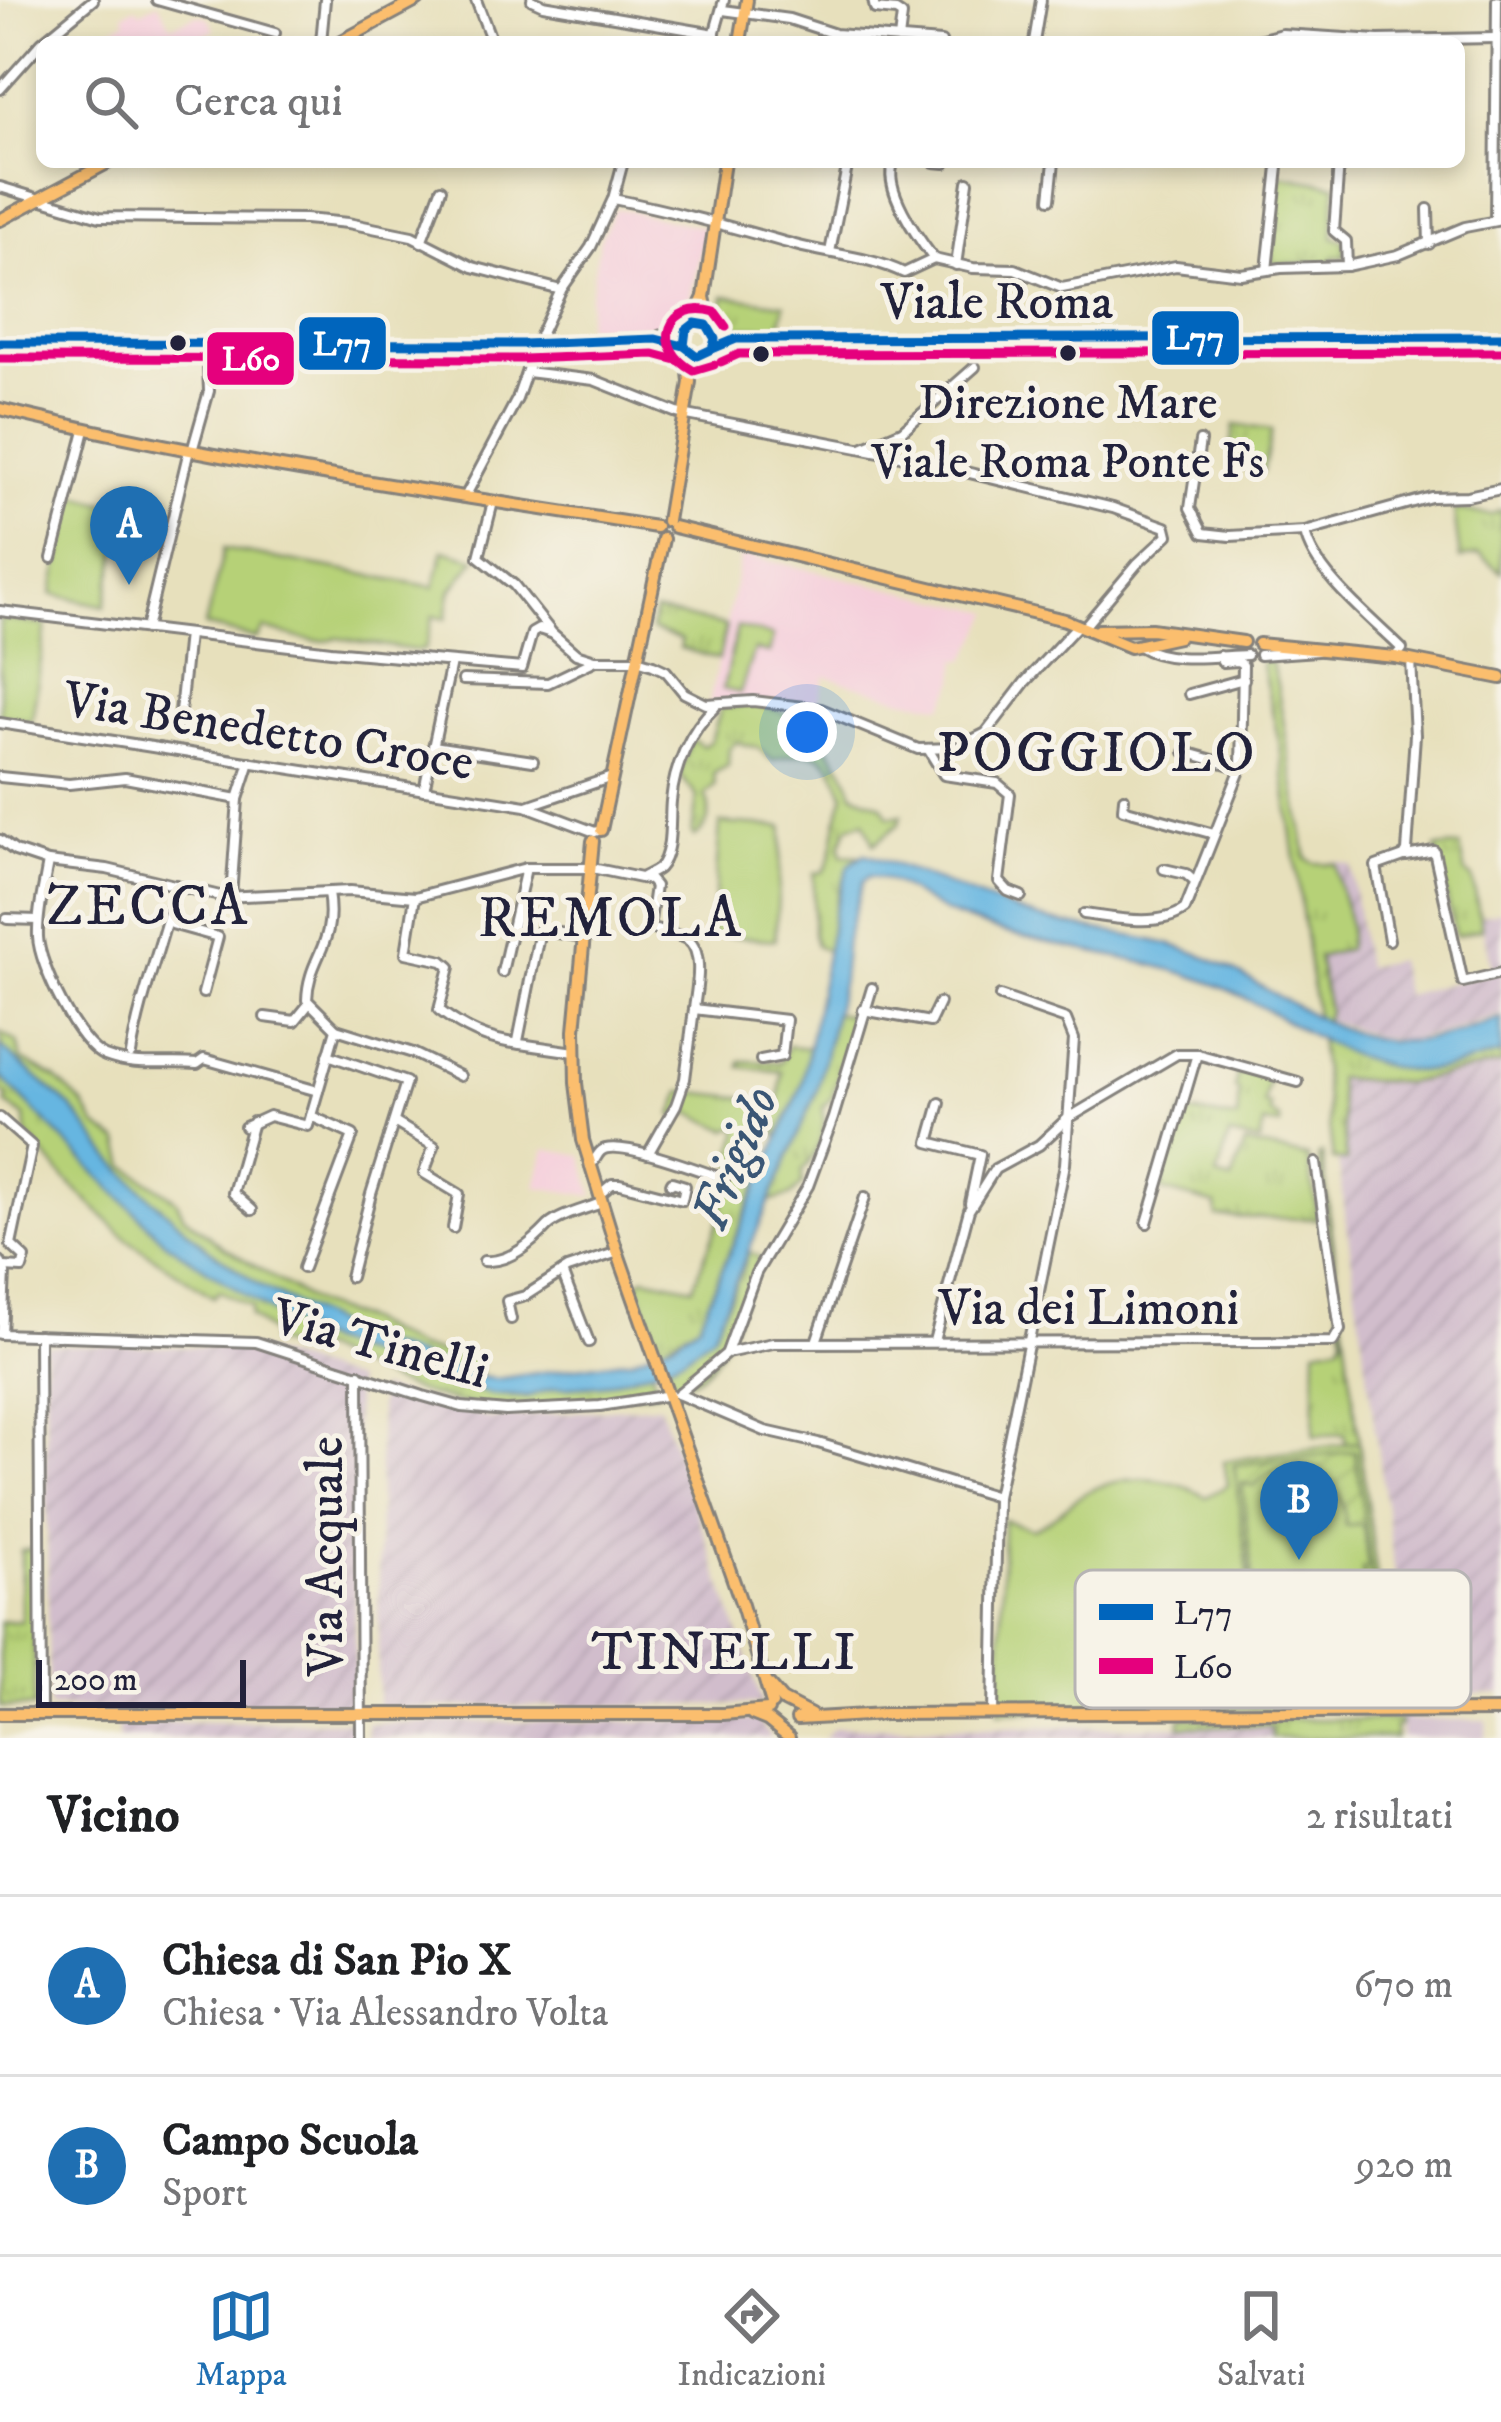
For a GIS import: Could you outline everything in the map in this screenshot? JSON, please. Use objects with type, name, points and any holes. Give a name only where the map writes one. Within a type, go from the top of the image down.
[{"type":"main road","points":[[359,36],[418,0]]},
{"type":"main road","points":[[741,36],[746,6]]},
{"type":"main road","points":[[0,220],[98,168]]},
{"type":"main road","points":[[723,168],[704,297],[683,334],[690,382],[666,531],[599,831],[574,1052],[578,1107],[590,1166],[767,1682],[774,1729],[792,1727],[813,1716],[1501,1711]]},
{"type":"main road","points":[[690,382],[716,339],[704,297]]},
{"type":"main road","points":[[0,343],[536,344],[656,339],[701,323],[711,328]]},
{"type":"main road","name":"Viale Roma","points":[[711,328],[736,339],[1501,337]]},
{"type":"main road","points":[[656,339],[697,356],[736,339]]},
{"type":"main road","points":[[0,409],[358,482],[666,531],[1086,628],[1136,646],[1160,635]]},
{"type":"main road","points":[[1086,628],[1243,642]]},
{"type":"main road","points":[[1133,631],[1143,636],[1136,646]]},
{"type":"main road","points":[[1259,649],[1395,657],[1501,678]]},
{"type":"main road","points":[[594,869],[599,831]]},
{"type":"main road","points":[[0,1714],[749,1713],[772,1708]]},
{"type":"main road","points":[[772,1708],[792,1727]]},
{"type":"street","points":[[49,36],[93,0]]},
{"type":"street","points":[[157,0],[275,33]]},
{"type":"street","points":[[322,36],[325,0]]},
{"type":"street","points":[[476,0],[489,36]]},
{"type":"street","points":[[532,0],[704,36]]},
{"type":"street","points":[[873,0],[875,9],[902,15],[899,36]]},
{"type":"street","points":[[1035,36],[1041,0]]},
{"type":"street","points":[[613,199],[882,262],[904,273],[932,260],[1015,269],[1061,288],[1176,266],[1240,274],[1347,266],[1498,220],[1497,0]]},
{"type":"street","points":[[715,36],[724,5],[746,6],[835,34],[878,36]]},
{"type":"street","points":[[1465,39],[1496,38]]},
{"type":"street","points":[[0,89],[36,50]]},
{"type":"street","points":[[465,497],[518,399],[561,290],[591,247],[621,168]]},
{"type":"street","points":[[830,252],[847,168]]},
{"type":"street","points":[[891,168],[892,185],[932,260]]},
{"type":"street","points":[[1050,199],[1053,168]]},
{"type":"street","points":[[1267,270],[1278,168]]},
{"type":"street","points":[[1339,168],[1334,231],[1346,242],[1347,266]]},
{"type":"street","points":[[956,265],[968,182]]},
{"type":"street","points":[[0,187],[100,217],[327,221],[412,236],[473,267],[561,290]]},
{"type":"street","points":[[421,242],[440,189]]},
{"type":"street","points":[[1428,209],[1429,244]]},
{"type":"street","points":[[146,629],[208,391],[207,344]]},
{"type":"street","points":[[861,449],[902,431],[975,367]]},
{"type":"street","points":[[493,502],[479,557],[514,586],[576,654],[595,660],[638,660],[666,671],[679,689],[716,706],[753,701],[821,709],[899,744],[928,749],[956,748],[986,733],[1025,682],[1086,628],[1137,564],[1168,535],[1166,527],[1113,508],[685,414],[594,380],[527,372]]},
{"type":"street","points":[[52,559],[85,430]]},
{"type":"street","points":[[1200,441],[1190,508],[1203,533],[1306,532],[1431,497],[1501,489]]},
{"type":"street","points":[[1306,532],[1312,552],[1352,601],[1402,649],[1395,657]]},
{"type":"street","points":[[0,610],[522,668],[537,614]]},
{"type":"street","points":[[532,633],[539,629],[552,633]]},
{"type":"street","points":[[178,722],[188,634]]},
{"type":"street","points":[[1160,635],[1178,656]]},
{"type":"street","points":[[1136,646],[1178,656],[1247,656]]},
{"type":"street","points":[[1084,914],[1125,920],[1175,916],[1185,909],[1241,768],[1241,662],[1223,662],[1219,656]]},
{"type":"street","points":[[463,680],[548,682],[595,660]]},
{"type":"street","points":[[1405,856],[1414,754],[1411,660]]},
{"type":"street","points":[[424,790],[451,663]]},
{"type":"street","points":[[1189,694],[1244,679]]},
{"type":"street","points":[[641,878],[663,862],[671,795],[688,742],[698,722],[716,706]]},
{"type":"street","name":"Via Benedetto Croce","points":[[0,723],[526,806],[599,831]]},
{"type":"street","points":[[433,746],[533,761]]},
{"type":"street","points":[[928,749],[944,775],[1007,788],[1011,801],[999,881],[1021,896]]},
{"type":"street","points":[[1185,752],[1241,768]]},
{"type":"street","points":[[231,897],[238,799],[250,762]]},
{"type":"street","points":[[0,777],[69,784],[124,778],[238,799]]},
{"type":"street","name":"Via Benedetto Croce","points":[[526,806],[608,779]]},
{"type":"street","points":[[559,818],[556,806],[564,795]]},
{"type":"street","points":[[1124,797],[1123,809],[1214,834]]},
{"type":"street","points":[[0,839],[15,851],[48,862],[107,868],[231,897],[350,891],[415,897],[526,868],[594,869],[641,878],[656,886],[649,928],[688,940],[697,966],[685,1079],[648,1154]]},
{"type":"street","points":[[1390,940],[1376,866],[1434,851],[1463,982],[1501,973]]},
{"type":"street","points":[[48,862],[38,945],[49,978],[88,1046],[97,1053],[143,1064],[198,1064],[204,1059],[318,1091]]},
{"type":"street","points":[[502,972],[526,868]]},
{"type":"street","points":[[1164,869],[1186,874],[1195,882]]},
{"type":"street","points":[[131,1054],[137,1010],[176,885]]},
{"type":"street","points":[[265,1017],[295,1022],[308,1005],[311,974],[330,936],[328,893]]},
{"type":"street","points":[[415,897],[406,953],[451,967],[439,1010],[464,1029],[490,1040],[574,1052]]},
{"type":"street","points":[[7,919],[38,920]]},
{"type":"street","points":[[167,923],[218,938],[203,994]]},
{"type":"street","points":[[520,1045],[540,930],[584,937]]},
{"type":"street","points":[[671,1392],[727,1353],[756,1273],[808,1186],[872,988]]},
{"type":"street","points":[[993,1714],[998,1497],[1065,1164],[1073,1039],[1070,1024],[1060,1016],[1000,996]]},
{"type":"street","points":[[863,1010],[930,1022],[939,1003]]},
{"type":"street","points":[[253,1210],[233,1192],[249,1125],[269,1116],[307,1126],[336,1029],[308,1005]]},
{"type":"street","points":[[694,1009],[787,1020],[782,1056],[760,1060]]},
{"type":"street","points":[[336,1029],[413,1053],[460,1076]]},
{"type":"street","points":[[969,1210],[998,1166],[1039,1145],[1067,1119],[1177,1054],[1197,1054],[1298,1082]]},
{"type":"street","points":[[1148,1223],[1197,1054]]},
{"type":"street","points":[[328,1055],[406,1082],[350,1277]]},
{"type":"street","points":[[934,1342],[980,1155],[928,1142],[940,1103]]},
{"type":"street","points":[[303,1268],[353,1135],[311,1116]]},
{"type":"street","points":[[0,1118],[32,1146],[11,1246],[25,1256],[23,1267],[2,1264],[1,1334]]},
{"type":"street","points":[[394,1122],[434,1146],[424,1173],[459,1194],[452,1228]]},
{"type":"street","points":[[590,1166],[603,1149],[648,1154],[724,1179]]},
{"type":"street","name":"Via dei Limoni","points":[[727,1353],[773,1343],[817,1342],[1333,1342],[1340,1330],[1316,1163]]},
{"type":"street","points":[[484,1261],[502,1260],[543,1236],[551,1224],[600,1199],[616,1184],[682,1200],[685,1186],[670,1184]]},
{"type":"street","points":[[817,1342],[865,1197]]},
{"type":"street","points":[[511,1319],[508,1301],[525,1296],[562,1272],[618,1252]]},
{"type":"street","points":[[562,1272],[589,1342]]},
{"type":"street","name":"Via Tinelli","points":[[1,1334],[256,1342],[462,1407],[506,1411],[600,1406],[671,1392]]},
{"type":"street","points":[[39,1335],[41,1715]]},
{"type":"street","name":"Via Acquale","points":[[359,1374],[362,1738]]},
{"type":"street","points":[[671,1392],[765,1431],[998,1497]]},
{"type":"shaded area","points":[[158,3],[171,26],[197,15],[208,17],[215,30],[203,36],[95,36],[126,21],[123,14],[136,7],[140,12]]},
{"type":"shaded area","points":[[615,208],[706,228],[687,311],[675,327],[585,326],[599,242]]},
{"type":"shaded area","points":[[741,555],[992,612],[966,660],[958,659],[956,680],[943,706],[825,676],[817,705],[709,703]]},
{"type":"shaded area","points":[[1336,861],[1351,865],[1365,967],[1397,960],[1405,995],[1492,972],[1480,916],[1501,911],[1501,1015],[1404,1040],[1374,1036],[1323,1018],[1303,865]]},
{"type":"shaded area","points":[[1501,1064],[1501,1694],[1471,1695],[1471,1570],[1394,1570],[1338,1161],[1346,1161],[1336,1078],[1406,1083]]},
{"type":"shaded area","points":[[545,1149],[582,1155],[594,1196],[536,1187]]},
{"type":"shaded area","points":[[45,1345],[256,1348],[355,1381],[355,1707],[49,1708]]},
{"type":"shaded area","points":[[379,1388],[491,1419],[660,1405],[763,1704],[378,1708]]},
{"type":"shaded area","points":[[1398,1708],[1406,1708],[1409,1720],[1487,1720],[1486,1738],[1402,1738]]},
{"type":"shaded area","points":[[757,1720],[772,1738],[367,1738],[367,1723]]},
{"type":"shaded area","points":[[354,1721],[354,1738],[118,1738],[118,1722]]},
{"type":"shaded area","points":[[1272,1726],[1272,1738],[823,1738],[835,1727]]},
{"type":"green space","points":[[1280,175],[1336,185],[1333,237],[1345,241],[1345,257],[1333,257],[1332,262],[1271,264]]},
{"type":"green space","points":[[724,296],[785,304],[780,327],[724,328],[714,315],[715,306],[723,307]]},
{"type":"green space","points":[[1234,425],[1272,430],[1263,472],[1229,466]]},
{"type":"green space","points":[[75,496],[127,509],[105,606],[52,594]]},
{"type":"green space","points":[[1454,510],[1491,515],[1501,510],[1501,572],[1479,554],[1460,559]]},
{"type":"green space","points":[[224,549],[434,587],[444,550],[476,559],[450,592],[446,619],[433,616],[425,649],[419,651],[337,638],[310,640],[264,629],[257,639],[205,626]]},
{"type":"green space","points":[[655,611],[726,626],[719,659],[680,648],[682,640],[651,630]]},
{"type":"green space","points":[[0,619],[46,625],[32,721],[0,716]]},
{"type":"green space","points":[[737,627],[773,636],[769,653],[754,650],[740,693],[723,689]]},
{"type":"green space","points":[[1261,661],[1271,661],[1277,684],[1307,859],[1336,864],[1347,916],[1347,949],[1318,957],[1328,1010],[1325,1022],[1316,1017],[1280,746]]},
{"type":"green space","points":[[758,704],[789,716],[817,736],[839,763],[853,793],[882,805],[889,817],[902,815],[899,824],[874,844],[864,821],[848,827],[840,846],[842,855],[860,856],[840,888],[827,951],[816,945],[813,935],[814,873],[823,872],[827,865],[844,795],[825,760],[799,754],[772,760],[758,748],[736,742],[729,748],[728,766],[714,773],[715,786],[705,795],[706,824],[695,837],[692,834],[697,797],[680,775],[691,739],[703,746],[711,741],[721,708]]},
{"type":"green space","points":[[720,823],[783,827],[775,940],[712,935]]},
{"type":"green space","points":[[1460,846],[1466,873],[1472,877],[1482,929],[1455,936],[1436,848]]},
{"type":"green space","points":[[835,1013],[849,1016],[853,1024],[832,1097],[823,1107],[820,1141],[802,1171],[802,1185],[790,1196],[768,1202],[817,1090]]},
{"type":"green space","points":[[0,1032],[17,1042],[21,1059],[55,1078],[84,1105],[96,1126],[120,1142],[126,1166],[176,1200],[184,1216],[221,1245],[318,1305],[363,1320],[417,1348],[472,1358],[479,1364],[480,1377],[360,1337],[260,1286],[207,1248],[109,1157],[72,1108],[3,1049]]},
{"type":"green space","points":[[1319,1039],[1344,1051],[1421,1071],[1501,1054],[1501,1064],[1406,1083],[1337,1078],[1347,1161],[1333,1160]]},
{"type":"green space","points":[[788,1046],[810,1048],[802,1085],[778,1138],[773,1128],[752,1131],[738,1171],[730,1160],[737,1126],[728,1130],[691,1113],[676,1117],[682,1091],[779,1101],[782,1072],[740,1067],[741,1061],[781,1062]]},
{"type":"green space","points":[[1241,1069],[1269,1077],[1264,1104],[1270,1105],[1280,1126],[1264,1124],[1260,1142],[1229,1136],[1217,1177],[1232,1181],[1245,1144],[1308,1157],[1318,1219],[1217,1217],[1216,1205],[1160,1190],[1182,1112],[1237,1119],[1239,1091],[1235,1089]]},
{"type":"green space","points":[[0,1076],[165,1242],[326,1342],[490,1394],[526,1397],[555,1388],[600,1385],[651,1370],[658,1391],[539,1407],[475,1406],[396,1384],[299,1339],[287,1347],[271,1342],[271,1333],[250,1316],[251,1307],[219,1291],[213,1297],[128,1240],[65,1179],[26,1133],[25,1117],[6,1103]]},
{"type":"green space","points":[[1322,1154],[1359,1442],[1346,1444],[1344,1434],[1314,1436],[1316,1348],[1339,1344],[1343,1336],[1318,1156]]},
{"type":"green space","points":[[760,1162],[766,1164],[699,1323],[659,1348],[637,1283],[645,1277],[693,1287],[726,1189]]},
{"type":"green space","points":[[749,1252],[761,1258],[719,1353],[692,1380],[674,1385],[665,1365],[709,1332]]},
{"type":"green space","points":[[1359,1442],[1376,1570],[1075,1570],[1075,1708],[1296,1708],[1000,1711],[1003,1520],[1032,1529],[1087,1492],[1132,1480],[1163,1481],[1206,1497],[1228,1485],[1224,1461]]},
{"type":"green space","points":[[1355,1451],[1371,1570],[1362,1569],[1369,1567],[1363,1525],[1345,1526],[1342,1502],[1328,1479],[1318,1471],[1296,1466],[1274,1471],[1254,1486],[1242,1483],[1252,1570],[1248,1570],[1234,1465]]},
{"type":"green space","points":[[34,1549],[34,1707],[0,1707],[0,1622],[21,1621],[21,1551]]},
{"type":"green space","points":[[1180,1718],[1400,1720],[1400,1726],[1395,1726],[1396,1738],[1272,1738],[1271,1726],[1180,1726]]},
{"type":"water","points":[[865,854],[1036,917],[1196,953],[1353,1033],[1393,1041],[1424,1040],[1501,1018],[1501,1054],[1430,1071],[1390,1067],[1334,1047],[1201,979],[981,926],[891,881],[869,876],[863,881],[846,939],[842,980],[817,1090],[713,1334],[684,1357],[651,1370],[600,1385],[555,1388],[526,1397],[490,1394],[327,1342],[274,1314],[165,1242],[0,1076],[0,1046],[72,1108],[109,1156],[207,1248],[260,1286],[360,1337],[497,1379],[631,1359],[675,1341],[699,1323],[802,1085],[834,912],[849,865]]},
{"type":"transit line","name":"L60","points":[[714,365],[694,371],[680,361],[672,350],[670,328],[685,312],[699,310],[715,312],[726,327]]},
{"type":"transit line","name":"L77","points":[[695,323],[707,325],[715,339],[712,349],[697,356],[684,346],[686,330],[695,323]]},
{"type":"transit line","name":"L77","points":[[712,349],[736,339],[1501,337]]},
{"type":"transit line","name":"L77","points":[[0,343],[523,344],[656,339],[684,346]]},
{"type":"transit line","name":"L60","points":[[721,362],[739,354],[1501,352]]},
{"type":"transit line","name":"L60","points":[[0,358],[523,359],[654,354],[680,361]]},
{"type":"place","name":"Direzione Mare Viale Roma Ponte Fs","points":[[1068,353]]},
{"type":"place","name":"Chiesa di San Pio X","points":[[129,585]]},
{"type":"place","name":"Campo Scuola","points":[[1299,1560]]},
{"type":"district","name":"POGGIOLO","points":[[1097,751]]},
{"type":"district","name":"ZECCA","points":[[148,904]]},
{"type":"district","name":"REMOLA","points":[[611,916]]},
{"type":"district","name":"TINELLI","points":[[725,1650]]},
{"type":"water label","name":"Frigido","points":[[733,1157]]}]
